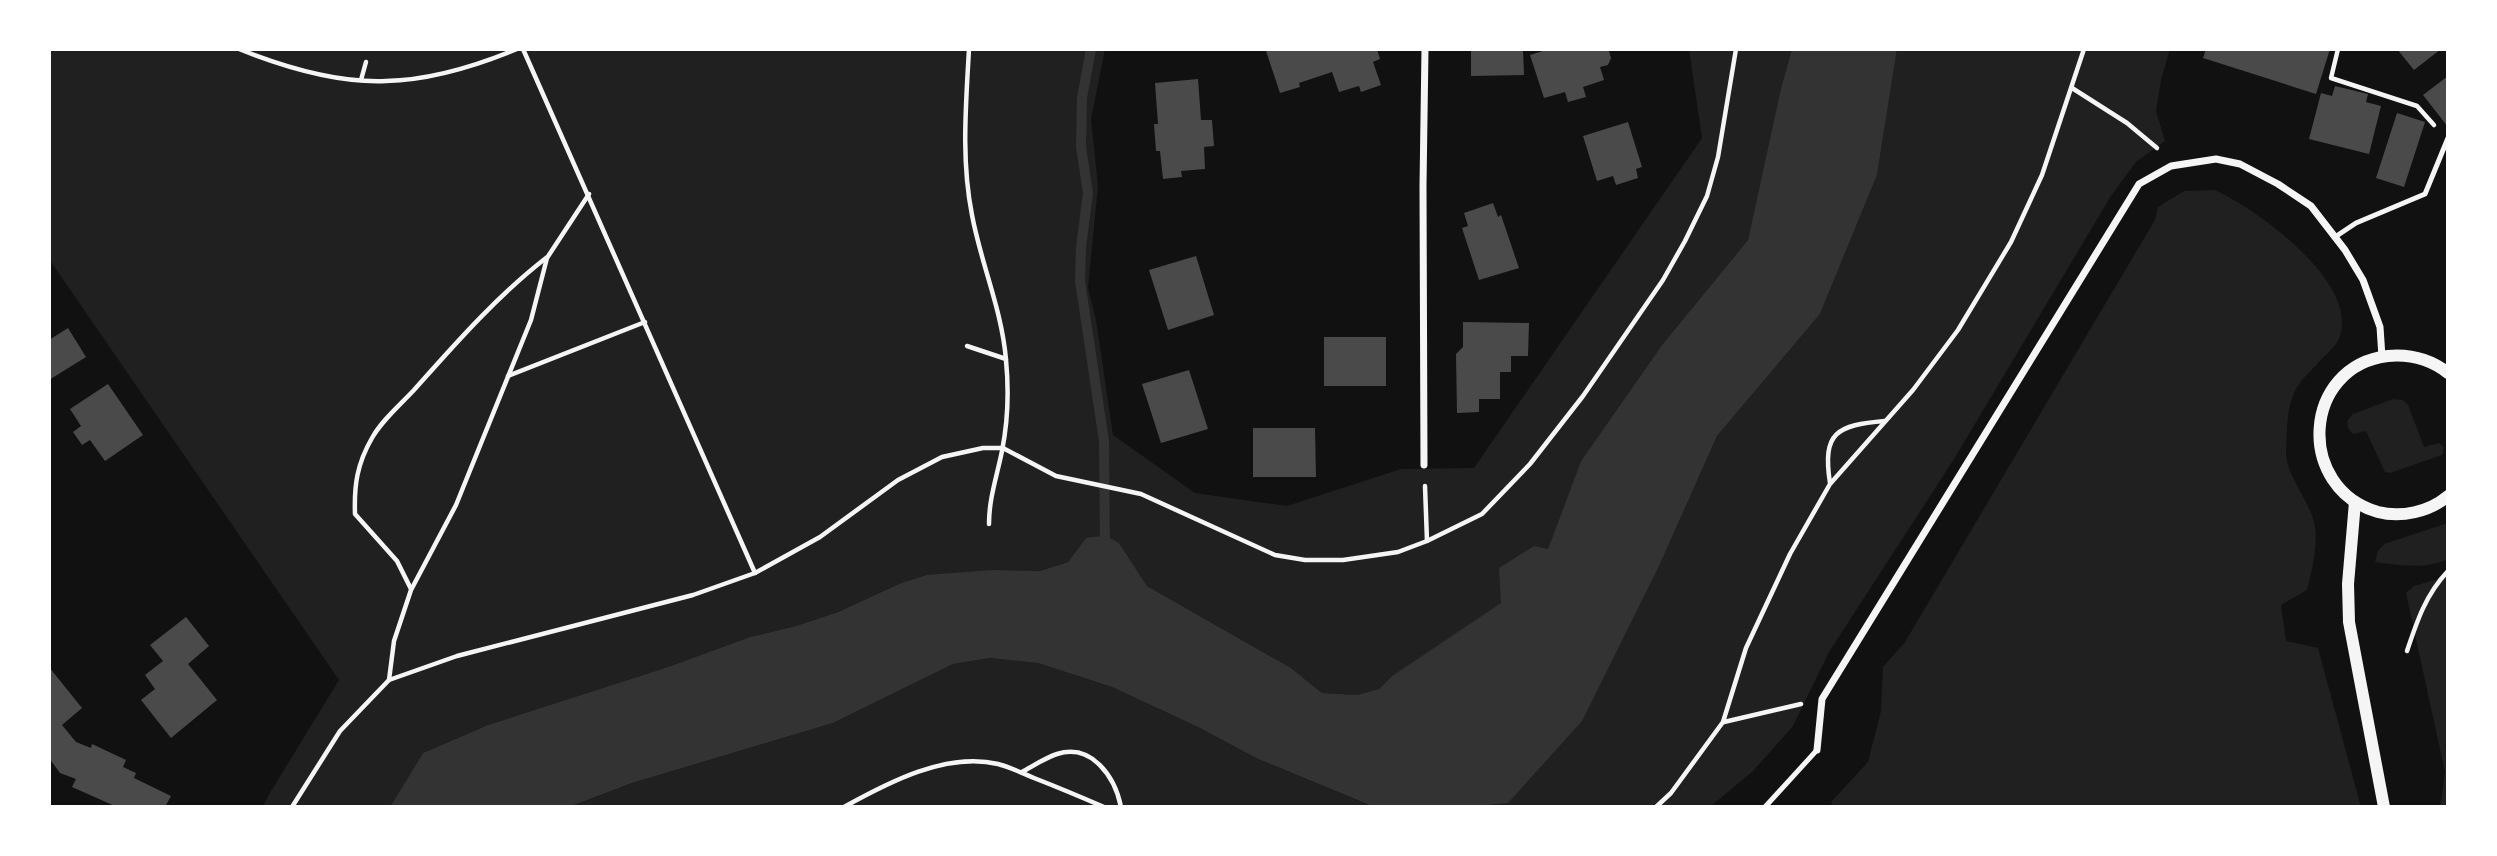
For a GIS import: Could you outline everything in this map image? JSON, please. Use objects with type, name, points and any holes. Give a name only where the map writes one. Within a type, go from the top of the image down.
[{"type":"street","points":[[1424,466],[1423,186],[1426,49]]},
{"type":"street","points":[[1817,750],[1822,699],[2139,184],[2171,166],[2216,159],[2240,164],[2278,184],[2311,206],[2363,280],[2380,327],[2382,357]]},
{"type":"street","points":[[2448,373],[2423,359],[2398,355],[2368,361],[2342,379],[2331,391],[2320,420],[2320,451],[2325,466],[2333,480],[2355,502],[2384,513],[2399,514],[2429,508],[2448,496]]},
{"type":"street","points":[[2355,502],[2348,584],[2349,622],[2384,807]]},
{"type":"lane","points":[[2335,237],[2356,223],[2425,194],[2447,139]]},
{"type":"lane","points":[[1765,807],[1817,750]]},
{"type":"path","points":[[239,49],[297,68],[352,80],[387,81],[476,66],[520,49],[589,194],[755,573]]},
{"type":"path","points":[[968,49],[966,170],[971,213],[1001,322],[1009,402],[1003,448],[989,501],[989,524]]},
{"type":"path","points":[[292,807],[340,731],[389,680],[457,656],[693,595],[755,573],[820,537],[898,480],[942,457],[983,448],[1003,448],[1056,476],[1141,494],[1275,555],[1305,560],[1343,560],[1398,552],[1427,541],[1482,513],[1530,464],[1583,396],[1663,280],[1707,196],[1718,157],[1736,49]]},
{"type":"path","points":[[1656,807],[1671,793],[1723,722],[1746,648],[1790,555],[1830,484],[1913,390],[1958,330],[2011,242],[2042,175],[2084,49]]},
{"type":"path","points":[[2339,49],[2331,78],[2417,106],[2447,139]]},
{"type":"path","points":[[361,80],[366,62]]},
{"type":"path","points":[[2072,88],[2143,135],[2171,166]]},
{"type":"path","points":[[411,590],[397,561],[355,514],[354,484],[362,459],[373,436],[427,375],[505,293],[547,258],[589,194]]},
{"type":"path","points":[[389,680],[394,641],[411,590],[456,505],[531,320],[547,258]]},
{"type":"path","points":[[507,377],[645,322]]},
{"type":"path","points":[[967,346],[1006,359]]},
{"type":"path","points":[[1830,484],[1827,449],[1835,437],[1847,427],[1886,421]]},
{"type":"path","points":[[1424,466],[1427,541]]},
{"type":"path","points":[[2407,651],[2420,611],[2436,583],[2448,571]]},
{"type":"path","points":[[1723,722],[1822,699]]},
{"type":"path","points":[[1021,772],[1054,754],[1067,752],[1086,755],[1110,776],[1121,807]]},
{"type":"path","points":[[844,807],[878,788],[918,773],[946,765],[979,762],[999,764],[1104,807]]},
{"type":"shaded area","points":[[49,49],[1105,49],[1091,119],[1098,186],[1088,288],[1096,320],[1113,435],[1195,493],[1287,506],[1401,469],[1474,468],[1702,138],[1689,49],[1792,49],[1748,240],[1662,345],[1581,461],[1548,549],[1502,603],[1392,676],[1379,689],[1357,695],[1322,693],[1291,668],[1147,586],[1119,543],[1107,537],[1095,536],[1086,538],[1068,562],[1040,571],[992,570],[899,584],[838,612],[750,637],[668,667],[488,725],[423,753],[390,807],[263,807],[339,680],[49,259]]},
{"type":"shaded area","points":[[1792,49],[1897,49],[1877,175],[1820,314],[1717,436],[1660,564],[1582,721],[1508,803],[1467,807],[1374,807],[1256,758],[1198,727],[1112,687],[1038,663],[990,658],[953,664],[833,723],[632,783],[569,807],[390,807],[423,753],[488,725],[668,667],[750,637],[838,612],[899,584],[927,575],[992,570],[1040,571],[1068,562],[1086,538],[1095,536],[1107,537],[1119,543],[1147,586],[1291,668],[1322,693],[1357,695],[1379,689],[1392,676],[1501,603],[1499,568],[1534,546],[1548,549],[1581,461],[1662,345],[1748,240]]},
{"type":"shaded area","points":[[1897,49],[2170,49],[2156,111],[2165,141],[2136,162],[2111,196],[1954,459],[1829,652],[1793,726],[1753,771],[1710,807],[1467,807],[1508,803],[1660,564],[1717,436],[1820,314],[1877,175]]},
{"type":"shaded area","points":[[2215,190],[2255,214],[2301,251],[2321,272],[2335,295],[2342,317],[2338,341],[2300,383],[2290,405],[2287,461],[2311,514],[2316,538],[2307,590],[2281,605],[2286,641],[2318,648],[2361,807],[1834,807],[1831,802],[1868,762],[1881,711],[1883,667],[1905,642],[2155,220],[2158,207],[2184,191]]},
{"type":"shaded area","points":[[2393,399],[2403,400],[2408,405],[2424,447],[2439,443],[2444,447],[2442,455],[2390,473],[2385,472],[2366,431],[2353,434],[2347,421],[2353,414]]},
{"type":"shaded area","points":[[2448,523],[2448,559],[2421,566],[2375,562],[2378,551],[2384,544]]},
{"type":"shaded area","points":[[2448,576],[2448,807],[2440,807],[2445,772],[2406,593],[2414,586]]},
{"type":"shaded area","points":[[990,658],[1038,663],[1112,687],[1198,727],[1256,758],[1373,807],[570,807],[632,783],[833,723],[953,664]]},
{"type":"building","points":[[1377,49],[1380,59],[1373,62],[1381,85],[1361,92],[1359,86],[1339,92],[1332,72],[1299,83],[1300,87],[1280,93],[1266,51]]},
{"type":"building","points":[[1471,49],[1523,49],[1524,75],[1471,76]]},
{"type":"building","points":[[1549,49],[1609,51],[1611,58],[1608,65],[1600,67],[1604,80],[1583,87],[1586,97],[1568,102],[1565,92],[1544,98],[1530,55]]},
{"type":"building","points":[[2206,49],[2330,49],[2316,94],[2203,58]]},
{"type":"building","points":[[2397,49],[2441,49],[2414,70]]},
{"type":"building","points":[[2448,76],[2448,127],[2423,95]]},
{"type":"building","points":[[1198,79],[1201,120],[1212,120],[1214,146],[1204,147],[1205,169],[1181,171],[1182,177],[1163,179],[1160,151],[1156,151],[1154,124],[1158,124],[1155,83]]},
{"type":"building","points":[[2335,86],[2368,94],[2366,102],[2381,106],[2369,154],[2309,139],[2321,93],[2332,96]]},
{"type":"building","points":[[2397,113],[2425,122],[2404,187],[2376,178]]},
{"type":"building","points":[[1628,122],[1642,167],[1636,169],[1638,178],[1616,185],[1613,176],[1597,181],[1583,136]]},
{"type":"building","points":[[1493,203],[1498,217],[1501,215],[1519,268],[1479,280],[1462,228],[1468,226],[1464,213]]},
{"type":"building","points":[[1196,256],[1214,315],[1168,330],[1149,270]]},
{"type":"building","points":[[1463,322],[1529,323],[1528,356],[1511,356],[1511,372],[1500,372],[1500,399],[1479,399],[1479,412],[1457,413],[1456,354],[1463,347]]},
{"type":"building","points":[[68,328],[86,357],[49,380],[49,340]]},
{"type":"building","points":[[1324,337],[1386,337],[1386,386],[1324,386]]},
{"type":"building","points":[[1189,370],[1208,429],[1161,443],[1142,384]]},
{"type":"building","points":[[108,384],[143,435],[105,461],[90,440],[82,445],[73,432],[81,426],[70,409]]},
{"type":"building","points":[[1253,428],[1315,428],[1316,477],[1253,477]]},
{"type":"building","points":[[186,617],[209,646],[188,664],[217,700],[171,738],[141,700],[155,689],[145,675],[163,661],[150,645]]},
{"type":"building","points":[[49,667],[82,708],[62,725],[76,742],[91,748],[92,744],[126,760],[123,767],[136,773],[134,778],[171,796],[165,807],[117,807],[72,787],[76,779],[60,773],[49,758]]},
{"type":"waterway","points":[[1091,49],[1082,98],[1081,147],[1088,193],[1080,281],[1104,441],[1105,550]]}]
